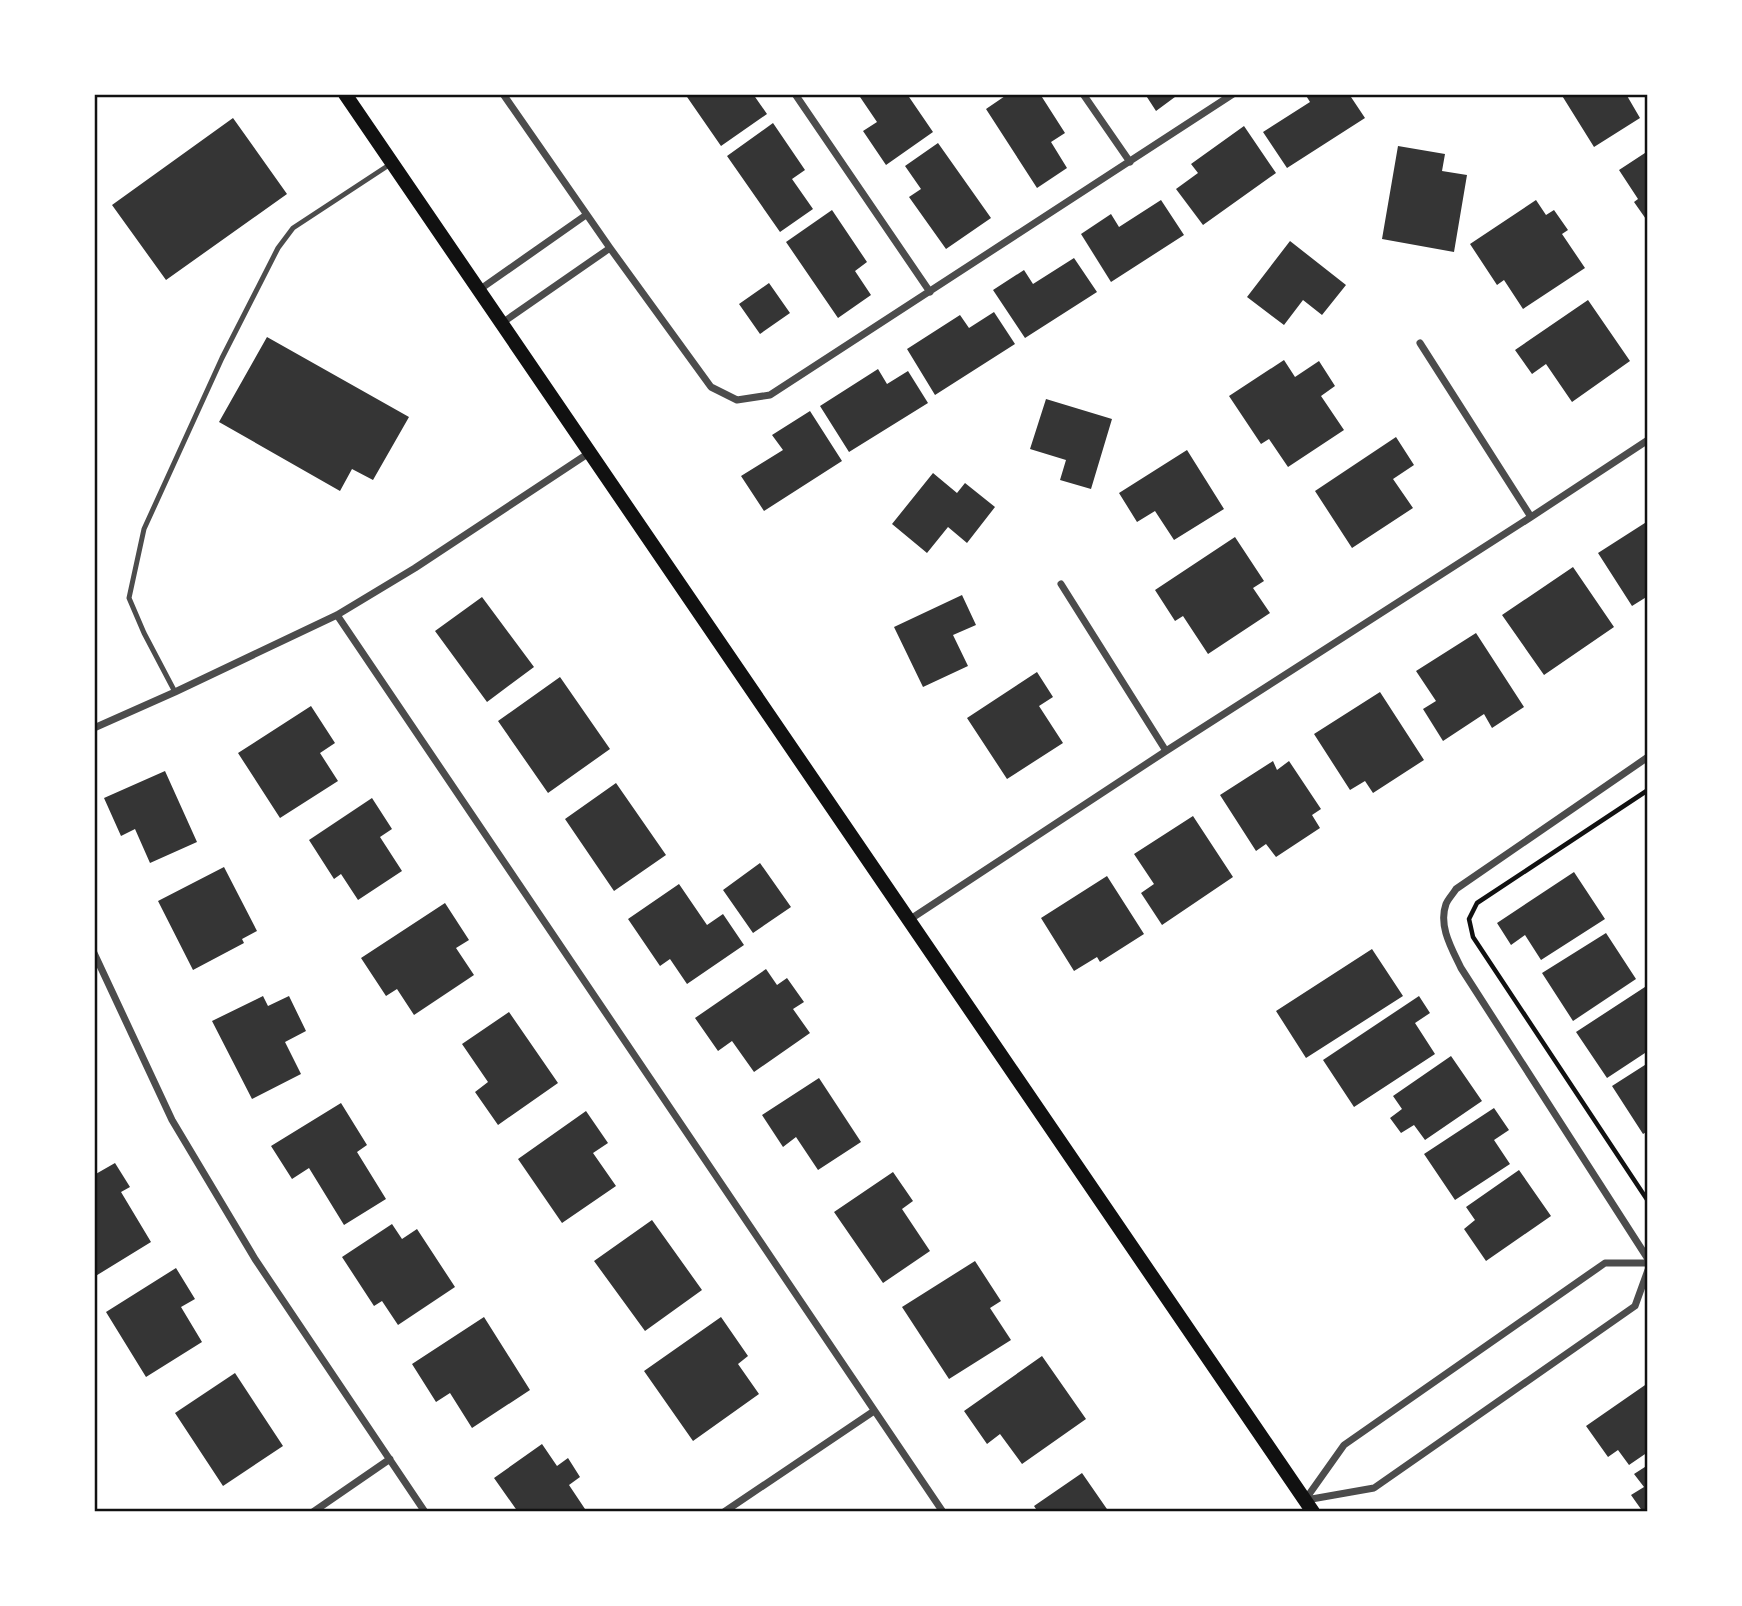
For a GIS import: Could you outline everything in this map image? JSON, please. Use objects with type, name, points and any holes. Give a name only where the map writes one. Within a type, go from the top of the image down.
[{"type":"main road","points":[[345,94],[1309,1506]]},
{"type":"street","points":[[503,94],[586,215],[711,387],[737,400],[769,396],[1233,94]]},
{"type":"street","points":[[796,94],[930,292]]},
{"type":"street","points":[[1083,94],[1130,162]]},
{"type":"street","points":[[478,290],[586,215]]},
{"type":"street","points":[[501,324],[610,248]]},
{"type":"street","points":[[1420,343],[1531,517]]},
{"type":"street","points":[[909,920],[1647,440]]},
{"type":"street","points":[[94,728],[337,615],[415,568],[589,453]]},
{"type":"street","points":[[1061,584],[1166,751]]},
{"type":"street","points":[[337,615],[943,1511]]},
{"type":"street","points":[[1309,1506],[1344,1445],[1605,1263],[1647,1261],[1468,979],[1448,942],[1444,920],[1446,903],[1455,889],[1647,757]]},
{"type":"street","points":[[94,953],[172,1120],[255,1259],[425,1511]]},
{"type":"street","points":[[1309,1506],[1374,1488],[1635,1306],[1647,1270]]},
{"type":"street","points":[[724,1511],[874,1412]]},
{"type":"street","points":[[313,1511],[390,1459]]},
{"type":"lane","points":[[175,692],[129,598],[144,529],[222,358],[278,248],[293,228],[392,163]]},
{"type":"path","points":[[1647,790],[1477,903],[1469,919],[1473,936],[1647,1201]]},
{"type":"building","points":[[685,94],[753,94],[767,114],[721,146]]},
{"type":"building","points":[[858,94],[907,94],[933,132],[886,165],[863,131],[877,122]]},
{"type":"building","points":[[1008,94],[1040,94],[1065,133],[1051,142],[1067,168],[1037,188],[986,109]]},
{"type":"building","points":[[1145,94],[1179,94],[1156,111]]},
{"type":"building","points":[[1305,94],[1349,94],[1365,118],[1287,168],[1263,132],[1310,102]]},
{"type":"building","points":[[1561,94],[1626,94],[1640,118],[1594,147]]},
{"type":"building","points":[[233,118],[287,194],[166,280],[112,205]]},
{"type":"building","points":[[773,123],[805,170],[792,179],[813,209],[780,232],[727,156]]},
{"type":"building","points":[[1244,126],[1276,173],[1203,225],[1176,189],[1198,173],[1191,164]]},
{"type":"building","points":[[938,143],[991,218],[946,249],[909,197],[921,189],[905,166]]},
{"type":"building","points":[[1398,146],[1445,154],[1442,171],[1467,175],[1454,252],[1382,239]]},
{"type":"building","points":[[1648,151],[1648,222],[1634,202],[1638,199],[1619,170]]},
{"type":"building","points":[[1161,200],[1184,235],[1111,282],[1081,234],[1111,214],[1119,227]]},
{"type":"building","points":[[1536,200],[1546,215],[1554,210],[1568,230],[1562,234],[1585,268],[1523,309],[1504,280],[1497,285],[1470,244]]},
{"type":"building","points":[[832,210],[867,262],[855,271],[871,295],[838,318],[786,242]]},
{"type":"building","points":[[1290,241],[1346,285],[1322,315],[1303,300],[1284,325],[1247,297]]},
{"type":"building","points":[[1074,258],[1097,292],[1025,338],[993,290],[1024,270],[1033,284]]},
{"type":"building","points":[[769,283],[790,313],[760,334],[739,304]]},
{"type":"building","points":[[1588,300],[1630,361],[1572,402],[1546,364],[1532,374],[1515,350]]},
{"type":"building","points":[[994,312],[1015,344],[935,395],[907,349],[960,315],[969,328]]},
{"type":"building","points":[[267,337],[409,417],[373,480],[352,469],[340,491],[219,422]]},
{"type":"building","points":[[1284,360],[1295,377],[1319,361],[1335,386],[1321,396],[1344,430],[1288,467],[1269,439],[1261,444],[1229,396]]},
{"type":"building","points":[[878,369],[887,384],[908,371],[928,403],[849,452],[820,406]]},
{"type":"building","points":[[1046,399],[1112,419],[1091,489],[1060,480],[1066,460],[1030,449]]},
{"type":"building","points":[[810,411],[842,461],[764,511],[741,476],[783,450],[772,435]]},
{"type":"building","points":[[1396,437],[1414,465],[1393,479],[1413,508],[1352,548],[1315,491]]},
{"type":"building","points":[[1187,450],[1224,509],[1174,540],[1155,511],[1137,522],[1119,493]]},
{"type":"building","points":[[933,473],[957,493],[965,483],[995,507],[967,543],[948,527],[927,553],[892,524]]},
{"type":"building","points":[[1648,521],[1648,596],[1632,606],[1598,553]]},
{"type":"building","points":[[1235,537],[1264,581],[1253,588],[1270,613],[1208,654],[1183,616],[1175,621],[1155,590]]},
{"type":"building","points":[[1573,567],[1614,627],[1544,675],[1502,615]]},
{"type":"building","points":[[962,595],[976,625],[953,635],[968,666],[923,687],[894,627]]},
{"type":"building","points":[[482,597],[534,667],[487,702],[435,631]]},
{"type":"building","points":[[1476,633],[1524,707],[1492,728],[1484,714],[1443,741],[1423,709],[1436,701],[1416,671]]},
{"type":"building","points":[[1037,672],[1053,697],[1039,706],[1063,743],[1007,779],[967,718]]},
{"type":"building","points":[[560,677],[610,749],[548,793],[498,721]]},
{"type":"building","points":[[1380,692],[1424,760],[1373,793],[1365,781],[1350,790],[1314,734]]},
{"type":"building","points":[[311,706],[335,743],[320,753],[338,781],[280,818],[238,753]]},
{"type":"building","points":[[1273,761],[1277,770],[1289,761],[1321,809],[1312,815],[1320,828],[1276,857],[1266,844],[1256,851],[1220,795]]},
{"type":"building","points":[[165,771],[197,842],[150,863],[135,829],[121,836],[104,798]]},
{"type":"building","points":[[616,783],[666,855],[614,891],[565,819]]},
{"type":"building","points":[[372,798],[392,829],[380,837],[402,871],[358,900],[341,874],[334,879],[309,840]]},
{"type":"building","points":[[1193,816],[1233,877],[1162,925],[1141,893],[1154,884],[1134,854]]},
{"type":"building","points":[[760,863],[791,907],[753,933],[723,890]]},
{"type":"building","points":[[224,867],[257,931],[242,939],[244,943],[193,970],[158,901]]},
{"type":"building","points":[[1574,872],[1605,919],[1541,960],[1525,935],[1511,945],[1497,923]]},
{"type":"building","points":[[1107,876],[1144,934],[1100,962],[1097,957],[1074,971],[1041,918]]},
{"type":"building","points":[[679,884],[707,925],[723,914],[744,945],[687,984],[670,959],[660,966],[628,919]]},
{"type":"building","points":[[445,903],[469,940],[456,948],[474,975],[414,1015],[397,989],[386,996],[361,958]]},
{"type":"building","points":[[1606,933],[1636,979],[1573,1021],[1542,973]]},
{"type":"building","points":[[1372,949],[1403,996],[1306,1058],[1276,1011]]},
{"type":"building","points":[[766,969],[777,985],[787,978],[804,1002],[793,1009],[810,1033],[754,1072],[732,1041],[718,1051],[695,1018]]},
{"type":"building","points":[[1648,985],[1648,1051],[1607,1078],[1576,1032]]},
{"type":"building","points":[[263,996],[268,1006],[289,996],[306,1031],[285,1042],[301,1074],[252,1099],[212,1021]]},
{"type":"building","points":[[1419,996],[1430,1013],[1415,1023],[1435,1054],[1354,1107],[1323,1060]]},
{"type":"building","points":[[509,1012],[558,1083],[498,1125],[475,1092],[488,1082],[462,1044]]},
{"type":"building","points":[[1451,1056],[1482,1101],[1425,1140],[1414,1125],[1401,1133],[1390,1118],[1402,1109],[1393,1096]]},
{"type":"building","points":[[1648,1063],[1648,1131],[1643,1134],[1612,1086]]},
{"type":"building","points":[[819,1078],[861,1142],[818,1170],[796,1137],[783,1147],[762,1115]]},
{"type":"building","points":[[341,1103],[367,1145],[357,1152],[386,1199],[344,1225],[309,1168],[292,1179],[271,1146]]},
{"type":"building","points":[[1494,1108],[1509,1130],[1494,1140],[1510,1164],[1455,1200],[1424,1154]]},
{"type":"building","points":[[586,1111],[608,1143],[593,1153],[616,1186],[562,1223],[518,1159]]},
{"type":"building","points":[[115,1163],[130,1187],[121,1192],[151,1242],[94,1277],[94,1175]]},
{"type":"building","points":[[1519,1170],[1551,1216],[1486,1261],[1464,1229],[1475,1220],[1466,1207]]},
{"type":"building","points":[[893,1172],[913,1201],[902,1209],[930,1251],[883,1283],[834,1212]]},
{"type":"building","points":[[652,1220],[702,1290],[645,1331],[594,1261]]},
{"type":"building","points":[[392,1224],[402,1239],[417,1229],[455,1287],[398,1325],[382,1301],[374,1306],[342,1257]]},
{"type":"building","points":[[975,1261],[1001,1301],[990,1308],[1011,1340],[949,1379],[902,1307]]},
{"type":"building","points":[[176,1268],[195,1299],[181,1307],[202,1342],[146,1377],[106,1312]]},
{"type":"building","points":[[484,1317],[530,1390],[472,1428],[450,1393],[436,1402],[412,1364]]},
{"type":"building","points":[[721,1317],[748,1356],[738,1364],[759,1394],[693,1441],[644,1371]]},
{"type":"building","points":[[1042,1356],[1086,1419],[1022,1464],[1000,1434],[987,1444],[964,1411]]},
{"type":"building","points":[[235,1373],[283,1446],[223,1486],[175,1413]]},
{"type":"building","points":[[1648,1383],[1648,1452],[1629,1465],[1618,1450],[1608,1457],[1586,1426]]},
{"type":"building","points":[[542,1444],[557,1466],[568,1458],[580,1477],[569,1485],[587,1512],[518,1512],[494,1478]]},
{"type":"building","points":[[1648,1465],[1648,1512],[1643,1512],[1631,1495],[1644,1487],[1634,1474]]},
{"type":"building","points":[[1082,1473],[1109,1512],[1038,1512],[1034,1506]]}]
